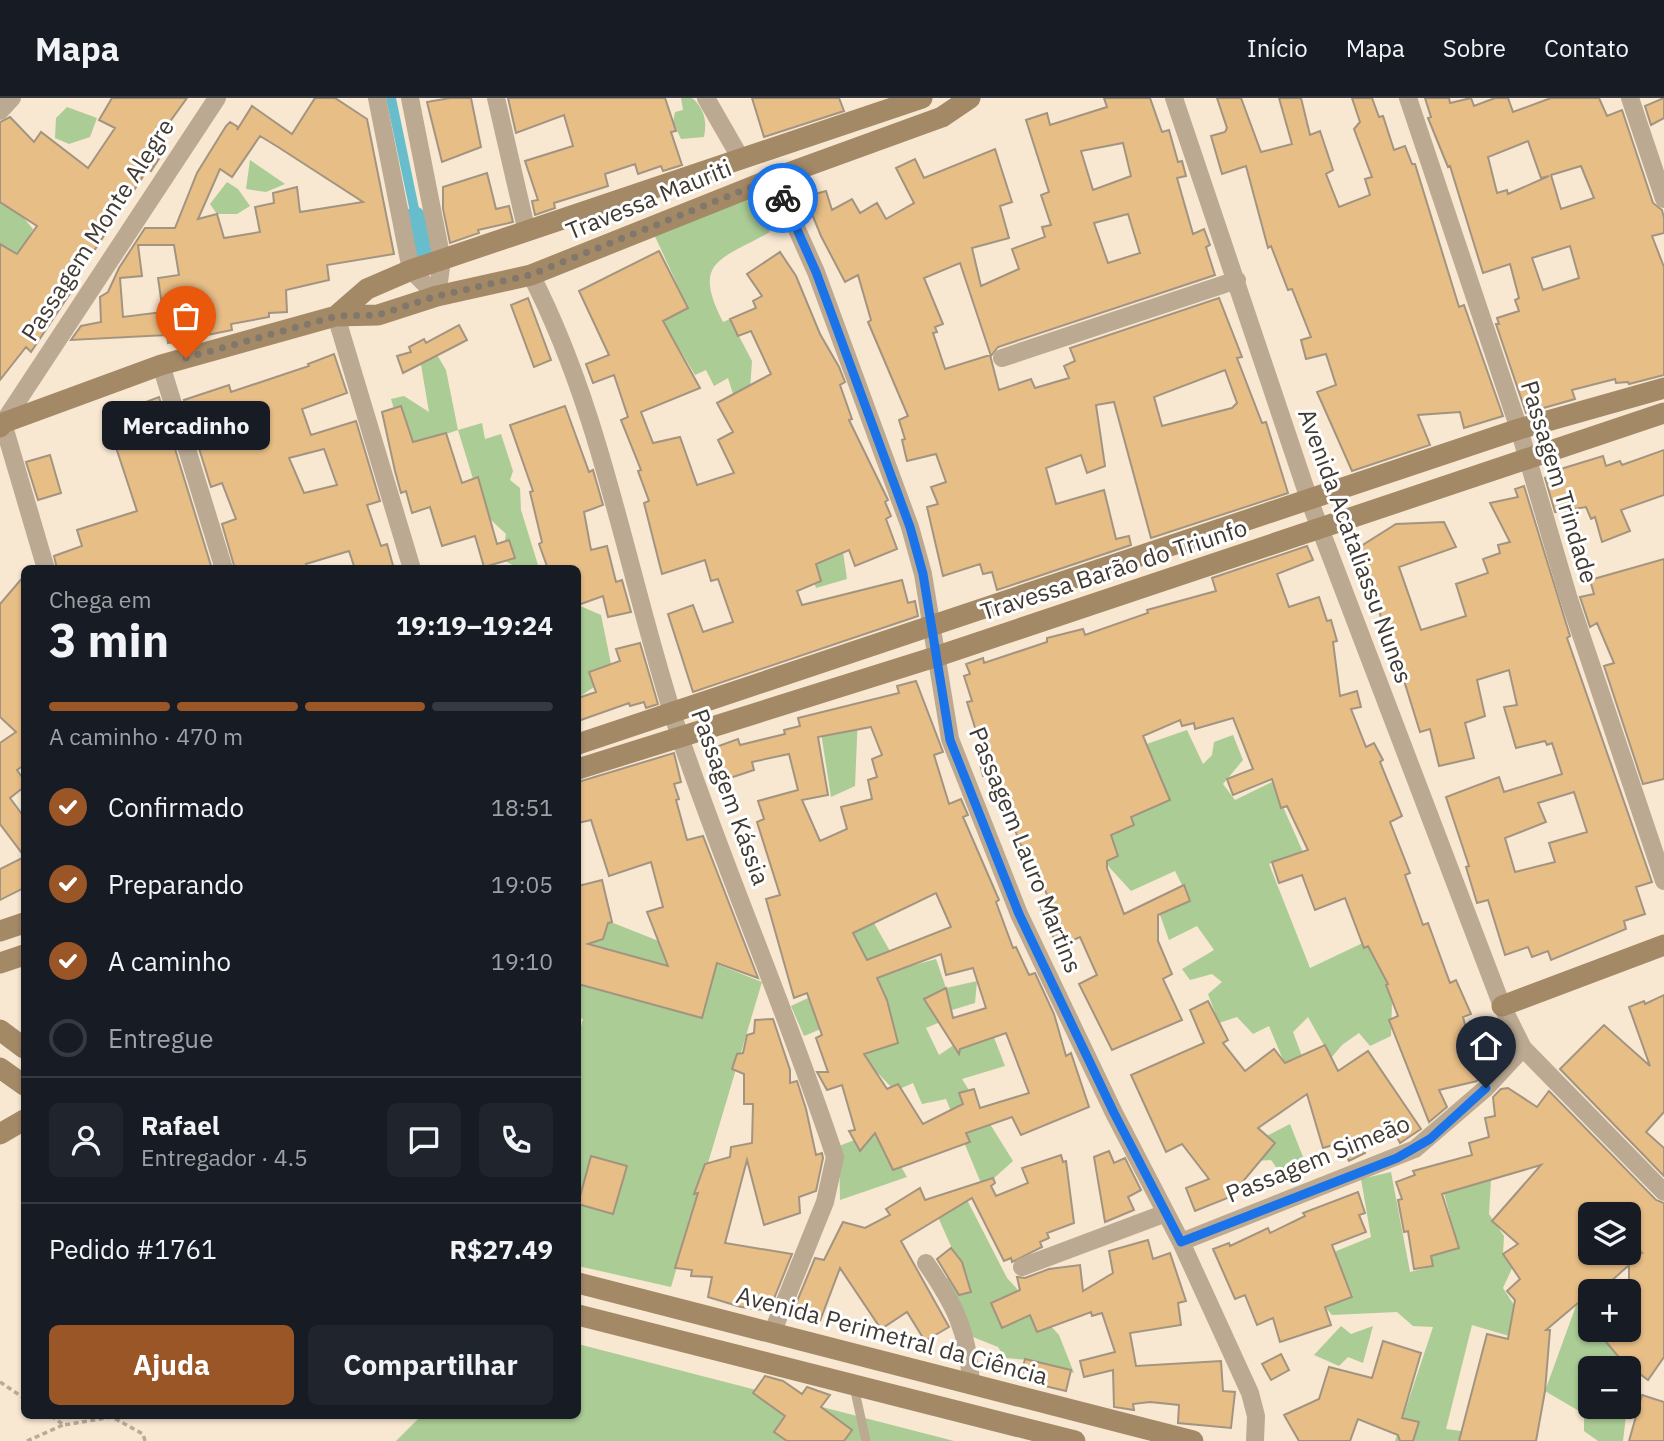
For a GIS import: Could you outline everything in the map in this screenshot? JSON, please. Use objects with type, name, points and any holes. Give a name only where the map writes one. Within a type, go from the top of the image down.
[{"type":"main road","name":"Travessa Mauriti","points":[[337,316],[367,289],[411,270],[922,98]]},
{"type":"main road","name":"Travessa Mauriti","points":[[1,425],[161,365],[337,316],[378,315],[437,296],[530,275],[774,178],[942,117],[970,98]]},
{"type":"main road","name":"Travessa Barão do Triunfo","points":[[581,743],[1310,502],[1519,429],[1664,388]]},
{"type":"main road","name":"Travessa Barão do Triunfo","points":[[581,768],[679,734],[935,657],[1664,413]]},
{"type":"main road","points":[[0,931],[21,924]]},
{"type":"main road","points":[[1502,1006],[1664,945]]},
{"type":"main road","points":[[0,963],[21,956]]},
{"type":"main road","points":[[0,1030],[21,1046]]},
{"type":"main road","points":[[0,1068],[21,1083]]},
{"type":"main road","points":[[0,1134],[21,1122]]},
{"type":"main road","name":"Avenida Perimetral da Ciência","points":[[581,1284],[1193,1441]]},
{"type":"main road","points":[[581,1316],[1075,1441]]},
{"type":"street","points":[[0,111],[12,98]]},
{"type":"street","name":"Passagem Monte Alegre","points":[[1,425],[217,98]]},
{"type":"street","points":[[377,98],[411,270],[437,296]]},
{"type":"street","points":[[410,98],[442,260],[437,296]]},
{"type":"street","points":[[496,98],[527,232]]},
{"type":"street","points":[[706,98],[741,159]]},
{"type":"street","name":"Avenida Acataliassu Nunes","points":[[1174,98],[1310,502],[1502,1006]]},
{"type":"street","name":"Passagem Trindade","points":[[1408,98],[1519,429],[1568,596],[1664,881]]},
{"type":"street","points":[[1630,98],[1664,199]]},
{"type":"street","name":"Passagem Lauro Martins","points":[[774,178],[816,272],[910,527],[923,574],[950,740],[1019,914],[1114,1113],[1181,1242],[1251,1393],[1256,1416],[1255,1441]]},
{"type":"street","name":"Passagem Kássia","points":[[530,275],[546,305],[572,371],[624,538],[679,734],[835,1157],[825,1202],[773,1331]]},
{"type":"street","points":[[1002,358],[1237,280]]},
{"type":"street","points":[[337,316],[411,565]]},
{"type":"street","points":[[161,365],[223,565]]},
{"type":"street","points":[[1,425],[45,565]]},
{"type":"street","points":[[1502,1006],[1523,1048],[1664,1192]]},
{"type":"street","name":"Passagem Simeão","points":[[1181,1242],[1415,1149],[1486,1088],[1523,1048]]},
{"type":"street","points":[[1022,1267],[1166,1213]]},
{"type":"street","points":[[926,1263],[954,1303],[969,1345],[971,1383]]},
{"type":"lane","points":[[853,1385],[863,1415],[866,1441]]},
{"type":"path","points":[[0,1382],[21,1396]]},
{"type":"path","points":[[56,1419],[64,1424]]},
{"type":"path","points":[[27,1441],[64,1424],[98,1419]]},
{"type":"path","points":[[116,1419],[143,1434],[145,1441]]},
{"type":"green space","points":[[681,98],[692,98],[700,107],[705,121],[704,137],[681,139],[673,122],[675,112],[683,110]]},
{"type":"green space","points":[[67,107],[97,118],[90,137],[69,144],[55,138],[56,118]]},
{"type":"green space","points":[[250,160],[285,184],[266,192],[246,189]]},
{"type":"green space","points":[[227,182],[238,189],[250,206],[237,214],[217,214],[210,204]]},
{"type":"green space","points":[[0,190],[33,229],[19,254],[0,245]]},
{"type":"green space","points":[[749,195],[770,232],[725,256],[716,264],[711,274],[710,286],[723,322],[730,319],[752,361],[750,390],[734,397],[728,378],[714,386],[706,370],[695,375],[663,321],[688,308],[653,232]]},
{"type":"green space","points":[[418,347],[433,348],[446,370],[458,430],[396,451],[399,425],[391,399],[404,396],[429,412]]},
{"type":"green space","points":[[482,423],[485,439],[501,434],[513,471],[510,480],[520,488],[521,510],[538,565],[512,565],[502,559],[506,534],[459,490],[474,482],[458,430]]},
{"type":"green space","points":[[819,547],[825,560],[843,552],[847,579],[816,588],[810,569]]},
{"type":"green space","points":[[581,606],[601,615],[611,664],[589,672],[594,687],[581,696]]},
{"type":"green space","points":[[858,715],[855,786],[831,797],[820,726]]},
{"type":"green space","points":[[1187,730],[1203,764],[1212,755],[1214,742],[1233,735],[1243,760],[1223,784],[1235,800],[1272,782],[1303,852],[1269,864],[1310,968],[1367,941],[1398,970],[1386,985],[1392,1003],[1391,1036],[1370,1046],[1359,1033],[1342,1045],[1331,1058],[1308,1017],[1293,1032],[1303,1059],[1284,1062],[1269,1026],[1253,1034],[1237,1017],[1219,1023],[1208,994],[1222,982],[1212,974],[1190,980],[1182,969],[1214,950],[1197,926],[1169,940],[1160,915],[1190,901],[1175,871],[1131,891],[1109,867],[1097,834],[1126,806],[1151,808],[1170,800],[1141,746]]},
{"type":"green space","points":[[581,910],[762,982],[671,1287],[581,1267]]},
{"type":"green space","points":[[874,923],[900,969],[936,959],[946,988],[977,981],[975,1003],[942,1013],[945,1020],[926,1028],[939,1055],[988,1022],[1005,1066],[962,1079],[1013,1161],[983,1188],[946,1099],[922,1104],[913,1083],[895,1091],[870,1065],[849,1059],[898,1042],[888,1001],[804,1036],[791,1006],[808,998],[814,1010],[845,937]]},
{"type":"green space","points":[[1290,1124],[1309,1172],[1286,1181],[1271,1160],[1255,1161],[1259,1140]]},
{"type":"green space","points":[[880,1130],[907,1177],[840,1200],[839,1146]]},
{"type":"green space","points":[[1391,1172],[1410,1272],[1433,1266],[1431,1256],[1458,1247],[1444,1193],[1491,1180],[1489,1214],[1504,1236],[1503,1254],[1514,1264],[1503,1288],[1514,1305],[1509,1336],[1472,1325],[1446,1429],[1461,1431],[1460,1439],[1468,1441],[1395,1441],[1433,1327],[1413,1326],[1397,1312],[1332,1315],[1325,1307],[1353,1296],[1334,1252],[1371,1237],[1361,1179]]},
{"type":"green space","points":[[963,1192],[1007,1278],[1059,1335],[1074,1373],[1029,1360],[1005,1358],[998,1347],[973,1337],[945,1279],[962,1271],[938,1217]]},
{"type":"green space","points":[[1577,1303],[1578,1342],[1610,1342],[1621,1356],[1578,1356],[1578,1410],[1545,1391]]},
{"type":"green space","points":[[1341,1326],[1351,1334],[1373,1326],[1363,1363],[1348,1357],[1339,1366],[1314,1355]]},
{"type":"green space","points":[[581,1345],[954,1441],[396,1441],[418,1419],[581,1419]]},
{"type":"green space","points":[[1584,1419],[1626,1419],[1623,1441],[1598,1441],[1584,1431]]},
{"type":"water","points":[[386,98],[396,98],[426,242],[417,245]]},
{"type":"building","points":[[112,98],[187,98],[156,141],[166,148],[151,171],[148,169],[65,295],[69,295],[31,352],[26,347],[0,380],[0,244],[17,254],[37,226],[0,202],[0,122],[10,117],[34,142],[41,132],[88,168],[115,128],[99,120]]},
{"type":"building","points":[[315,98],[335,98],[367,119],[394,254],[327,265],[329,280],[286,290],[287,312],[269,313],[269,317],[231,324],[232,330],[168,343],[167,335],[71,340],[81,326],[101,322],[100,297],[108,292],[119,268],[145,228],[175,228],[197,173],[230,122],[238,127],[237,130],[252,106],[292,134]],"holes":[[[260,136],[278,147],[363,202],[300,212],[297,187],[273,193],[274,203],[255,207],[260,232],[224,238],[217,214],[198,219],[220,169],[232,177]],[[138,245],[174,245],[179,275],[158,278],[163,312],[123,317],[120,278],[142,276]]]},
{"type":"building","points":[[471,98],[481,147],[442,162],[427,102]]},
{"type":"building","points":[[508,98],[665,98],[676,131],[671,132],[682,165],[663,171],[661,166],[638,174],[635,164],[605,174],[608,186],[554,203],[555,208],[535,215],[532,201],[538,200],[525,161],[573,146],[564,115],[516,133]]},
{"type":"building","points":[[752,98],[839,98],[844,111],[764,137]]},
{"type":"building","points":[[1104,98],[1150,98],[1162,132],[1169,130],[1178,162],[1182,161],[1186,176],[1177,178],[1193,234],[1204,229],[1210,245],[1206,247],[1215,275],[998,347],[991,356],[960,263],[924,278],[943,324],[935,327],[937,332],[933,333],[945,369],[990,355],[999,390],[1031,379],[1035,388],[1069,378],[1064,366],[1075,361],[1070,348],[1219,298],[1242,357],[1237,358],[1262,423],[1266,422],[1288,493],[1151,538],[1114,402],[1096,405],[1105,466],[1087,473],[1081,455],[1046,468],[1056,504],[1104,490],[1116,539],[1129,536],[1131,545],[997,590],[992,572],[983,574],[980,564],[943,576],[927,507],[938,504],[931,487],[946,482],[936,454],[907,461],[902,440],[905,439],[899,420],[908,416],[868,322],[871,320],[858,275],[845,282],[821,236],[805,197],[826,191],[832,210],[852,199],[860,213],[877,203],[886,219],[914,203],[896,168],[915,159],[924,178],[995,149],[1012,202],[1000,206],[1009,238],[972,248],[981,286],[1019,269],[1012,249],[1045,237],[1042,227],[1051,225],[1041,195],[1049,192],[1026,120],[1047,113],[1050,125],[1107,107]],"holes":[[[1123,143],[1131,176],[1093,190],[1081,151]],[[1128,214],[1140,253],[1108,263],[1094,223]],[[1225,370],[1237,403],[1232,408],[1162,426],[1154,397]]]},
{"type":"building","points":[[1217,98],[1241,98],[1261,152],[1292,144],[1279,98],[1301,98],[1310,135],[1320,131],[1333,170],[1326,174],[1339,207],[1370,195],[1365,179],[1372,177],[1354,129],[1360,122],[1352,98],[1372,98],[1379,117],[1383,116],[1394,150],[1405,146],[1412,164],[1415,164],[1459,307],[1464,305],[1503,416],[1464,428],[1460,412],[1418,415],[1430,445],[1352,471],[1317,392],[1336,385],[1326,354],[1306,359],[1301,340],[1311,337],[1292,289],[1288,290],[1271,246],[1268,248],[1246,166],[1222,174],[1211,136],[1225,132],[1227,128]]},
{"type":"building","points":[[1425,98],[1449,98],[1450,103],[1471,98],[1474,106],[1495,98],[1508,98],[1513,112],[1551,98],[1599,98],[1607,116],[1622,110],[1653,203],[1662,210],[1664,218],[1664,233],[1652,236],[1664,267],[1664,375],[1629,384],[1616,383],[1615,379],[1572,390],[1575,399],[1526,413],[1496,324],[1499,324],[1497,318],[1519,311],[1515,300],[1519,298],[1510,264],[1483,273],[1450,166],[1448,167],[1428,118],[1431,117]],"holes":[[[1528,141],[1541,178],[1549,176],[1508,194],[1507,190],[1497,193],[1488,157]],[[1581,166],[1594,198],[1561,209],[1551,175]],[[1570,246],[1579,278],[1543,290],[1532,258]]]},
{"type":"building","points":[[1664,98],[1664,118],[1651,125],[1645,106]]},
{"type":"building","points":[[487,173],[496,209],[509,206],[513,222],[478,230],[479,233],[450,243],[443,209],[443,187]]},
{"type":"building","points":[[659,251],[688,308],[663,321],[700,388],[641,412],[653,443],[680,437],[697,485],[734,473],[718,440],[733,432],[717,403],[771,374],[751,331],[738,336],[730,319],[756,308],[753,301],[762,296],[747,274],[780,252],[796,276],[820,334],[845,382],[840,385],[852,419],[849,420],[888,500],[885,502],[891,516],[886,519],[897,549],[855,566],[849,550],[816,564],[821,581],[797,591],[802,605],[902,580],[908,603],[915,601],[918,616],[693,692],[668,614],[693,605],[703,632],[733,622],[718,579],[711,581],[705,560],[662,574],[644,503],[649,501],[638,471],[641,470],[621,420],[628,417],[614,375],[593,383],[586,364],[609,355],[579,291]]},
{"type":"building","points":[[528,298],[551,360],[534,367],[511,305]]},
{"type":"building","points":[[459,325],[467,340],[403,373],[397,356],[411,352],[409,347],[424,339],[426,343]]},
{"type":"building","points":[[334,354],[347,393],[302,409],[311,435],[356,421],[380,501],[367,505],[381,546],[387,544],[393,565],[354,565],[349,551],[306,565],[234,565],[222,524],[236,519],[222,483],[211,487],[184,400],[229,385],[231,392],[309,366],[308,364]],"holes":[[[324,449],[337,485],[304,493],[289,458]]]},
{"type":"building","points":[[159,397],[211,565],[56,565],[54,556],[82,546],[77,530],[137,511],[106,417]]},
{"type":"building","points":[[401,406],[413,442],[446,433],[462,483],[478,477],[497,544],[509,540],[515,558],[483,565],[475,536],[442,546],[430,507],[412,513],[406,491],[401,493],[382,412]]},
{"type":"building","points":[[565,406],[589,472],[593,470],[603,505],[584,512],[591,550],[607,546],[616,582],[622,580],[631,612],[608,617],[603,596],[581,604],[581,565],[547,565],[539,544],[542,542],[530,492],[533,491],[510,425]]},
{"type":"building","points":[[1664,450],[1664,495],[1621,510],[1630,531],[1602,542],[1595,517],[1591,519],[1586,507],[1555,512],[1545,478],[1552,476],[1551,472],[1603,456],[1606,466],[1620,461],[1622,465]]},
{"type":"building","points":[[50,455],[61,493],[38,500],[26,462]]},
{"type":"building","points":[[1524,486],[1570,636],[1567,638],[1652,882],[1636,887],[1645,914],[1624,921],[1626,929],[1551,960],[1548,951],[1532,957],[1528,947],[1505,955],[1488,900],[1477,903],[1466,867],[1469,866],[1446,797],[1499,777],[1504,792],[1562,774],[1552,743],[1547,745],[1545,741],[1516,748],[1504,707],[1517,705],[1509,670],[1477,680],[1485,716],[1465,723],[1474,758],[1439,766],[1430,729],[1420,732],[1387,626],[1383,627],[1376,596],[1358,548],[1396,524],[1444,522],[1456,547],[1399,567],[1421,630],[1466,616],[1456,584],[1488,573],[1483,559],[1500,553],[1498,545],[1510,542],[1490,503],[1518,497],[1515,489]],"holes":[[[1574,792],[1587,832],[1549,843],[1555,862],[1515,872],[1505,838],[1546,822],[1538,803]]]},
{"type":"building","points":[[1307,546],[1313,560],[1277,574],[1289,607],[1319,597],[1327,621],[1331,620],[1337,641],[1333,642],[1340,696],[1357,691],[1361,707],[1351,709],[1366,747],[1374,743],[1383,760],[1380,762],[1402,816],[1390,822],[1410,873],[1405,875],[1423,925],[1428,923],[1450,983],[1456,980],[1471,1014],[1463,1017],[1473,1053],[1482,1051],[1486,1071],[1477,1081],[1439,1090],[1447,1107],[1429,1122],[1389,1020],[1398,1016],[1386,985],[1388,984],[1368,946],[1364,948],[1345,898],[1315,910],[1302,875],[1279,883],[1272,862],[1308,850],[1287,806],[1281,808],[1272,779],[1233,795],[1227,779],[1253,769],[1233,718],[1195,729],[1194,723],[1182,726],[1180,720],[1143,736],[1170,800],[1131,817],[1134,825],[1111,835],[1118,856],[1107,861],[1107,868],[1124,914],[1184,885],[1190,901],[1158,915],[1158,941],[1172,974],[1163,979],[1182,1020],[1112,1050],[1079,984],[1097,975],[1080,937],[1059,946],[1049,930],[1040,905],[1050,901],[1033,864],[1029,866],[1008,812],[1004,813],[992,774],[983,776],[978,755],[983,753],[967,702],[972,701],[964,676],[970,674],[966,664],[983,658],[984,663],[1047,642],[1047,638],[1083,629],[1085,635],[1148,613],[1147,610],[1216,591],[1212,578]]},
{"type":"building","points":[[1664,559],[1664,779],[1643,784],[1604,666],[1614,663],[1597,623],[1590,627],[1580,597],[1594,594],[1590,580]]},
{"type":"building","points":[[21,580],[21,767],[17,770],[21,776],[21,789],[10,798],[21,813],[21,852],[0,824],[0,743],[16,732],[0,717],[0,604]]},
{"type":"building","points":[[640,643],[658,704],[646,708],[644,702],[630,706],[629,703],[581,720],[581,697],[596,692],[589,672],[620,661],[616,649]]},
{"type":"building","points":[[916,681],[943,752],[934,755],[949,804],[961,799],[968,815],[963,817],[999,900],[996,902],[1013,948],[1016,947],[1029,975],[1035,973],[1054,1014],[1066,1056],[1071,1053],[1089,1107],[1021,1135],[1012,1117],[966,1133],[970,1142],[893,1170],[875,1133],[860,1151],[849,1131],[855,1130],[842,1085],[827,1090],[817,1072],[828,1072],[816,1038],[822,1035],[807,993],[794,998],[766,899],[780,895],[757,822],[764,819],[758,801],[798,790],[789,754],[752,762],[754,770],[724,780],[713,748],[738,739],[740,745],[785,734],[784,730],[800,726],[798,718],[899,693],[897,686]],"holes":[[[871,727],[882,755],[872,759],[877,777],[868,780],[872,799],[841,807],[847,829],[820,841],[802,800],[828,795],[818,737]],[[936,893],[951,927],[867,960],[853,933]],[[941,954],[946,975],[973,968],[986,1008],[953,1018],[946,988],[924,999],[959,1054],[960,1049],[1006,1033],[1029,1093],[980,1108],[974,1089],[959,1093],[963,1104],[923,1124],[898,1084],[887,1089],[864,1054],[898,1043],[887,1000],[877,978]]]},
{"type":"building","points":[[674,753],[681,782],[674,784],[679,799],[676,800],[687,840],[703,836],[758,978],[717,963],[702,1018],[581,985],[581,885],[602,880],[612,922],[608,923],[603,939],[588,944],[668,966],[647,912],[663,907],[651,862],[609,876],[591,820],[581,822],[581,781]]},
{"type":"building","points":[[21,858],[21,890],[0,900],[0,869]]},
{"type":"building","points":[[1664,995],[1664,1112],[1646,1132],[1664,1148],[1664,1176],[1560,1069],[1604,1025],[1650,1066],[1629,1007],[1644,1001],[1645,1004]]},
{"type":"building","points":[[1208,1001],[1228,1040],[1223,1043],[1245,1071],[1274,1049],[1285,1063],[1325,1045],[1338,1071],[1368,1051],[1421,1129],[1400,1143],[1393,1129],[1359,1140],[1365,1153],[1349,1161],[1340,1143],[1323,1148],[1307,1094],[1258,1128],[1275,1143],[1230,1197],[1195,1211],[1186,1188],[1209,1179],[1182,1144],[1166,1152],[1131,1075],[1204,1043],[1190,1010]]},
{"type":"building","points":[[773,1019],[790,1070],[790,1083],[797,1081],[816,1155],[822,1153],[823,1158],[816,1191],[799,1197],[800,1213],[764,1225],[747,1160],[725,1243],[792,1254],[769,1311],[741,1307],[708,1297],[712,1277],[691,1276],[692,1270],[675,1268],[698,1193],[694,1194],[705,1164],[730,1157],[731,1147],[752,1143],[753,1104],[744,1104],[744,1074],[732,1069],[737,1054],[743,1053],[747,1035],[754,1033],[755,1020]]},
{"type":"building","points":[[1508,1088],[1537,1107],[1549,1091],[1656,1200],[1664,1203],[1664,1357],[1648,1380],[1641,1375],[1641,1356],[1618,1356],[1606,1342],[1641,1342],[1641,1279],[1629,1279],[1629,1265],[1613,1279],[1578,1279],[1578,1303],[1546,1330],[1550,1330],[1545,1391],[1536,1441],[1459,1441],[1487,1334],[1508,1339],[1515,1300],[1507,1291],[1520,1279],[1503,1254],[1518,1244],[1492,1221],[1541,1165],[1442,1194],[1459,1248],[1431,1256],[1433,1266],[1414,1269],[1408,1231],[1404,1232],[1398,1200],[1402,1199],[1396,1182],[1415,1175],[1413,1171],[1472,1155],[1469,1143],[1489,1137],[1485,1118],[1495,1116],[1493,1097],[1501,1089]]},
{"type":"building","points":[[1109,1151],[1114,1163],[1125,1158],[1141,1190],[1128,1197],[1134,1210],[1105,1222],[1094,1157]]},
{"type":"building","points":[[1061,1155],[1063,1162],[1066,1161],[1074,1223],[1047,1233],[1049,1238],[1040,1242],[1042,1247],[1012,1262],[1011,1258],[1004,1261],[972,1198],[901,1241],[949,1327],[925,1341],[907,1312],[881,1329],[840,1268],[820,1321],[793,1311],[815,1258],[824,1260],[843,1222],[865,1228],[890,1215],[886,1209],[920,1188],[925,1200],[993,1178],[995,1183],[991,1186],[996,1196],[1028,1183],[1022,1168]]},
{"type":"building","points":[[591,1156],[627,1166],[613,1214],[581,1205],[581,1193]]},
{"type":"building","points":[[1358,1192],[1365,1213],[1359,1215],[1366,1232],[1332,1245],[1352,1297],[1325,1307],[1331,1325],[1280,1342],[1273,1318],[1257,1325],[1245,1295],[1235,1299],[1213,1249],[1229,1243],[1230,1246],[1268,1228],[1270,1233],[1305,1216],[1303,1213]]},
{"type":"building","points":[[1148,1240],[1153,1259],[1170,1253],[1186,1301],[1178,1303],[1181,1325],[1130,1333],[1136,1366],[1221,1361],[1223,1391],[1235,1392],[1231,1428],[1178,1423],[1179,1405],[1150,1402],[1133,1404],[1134,1410],[1114,1407],[1113,1370],[1084,1377],[1080,1361],[1115,1352],[1102,1313],[1092,1316],[1091,1312],[1037,1332],[1030,1315],[1002,1328],[991,1303],[1020,1290],[1017,1277],[1025,1278],[1049,1269],[1080,1265],[1083,1291],[1113,1273],[1109,1251]]},
{"type":"building","points":[[951,1248],[962,1262],[971,1292],[959,1295],[937,1259]]},
{"type":"building","points":[[1383,1341],[1421,1353],[1402,1418],[1419,1422],[1413,1441],[1400,1441],[1398,1435],[1358,1419],[1350,1441],[1299,1441],[1284,1415],[1319,1399],[1329,1367],[1372,1378]]},
{"type":"building","points":[[1281,1354],[1289,1370],[1271,1380],[1262,1364]]},
{"type":"building","points":[[1025,1359],[1071,1370],[1066,1391],[1020,1380]]},
{"type":"building","points":[[765,1376],[783,1381],[802,1394],[807,1387],[830,1395],[821,1407],[852,1430],[844,1441],[787,1441],[774,1432],[785,1416],[753,1393]]},
{"type":"building","points":[[1642,1395],[1664,1402],[1664,1441],[1629,1441],[1635,1419],[1641,1419]]},
{"type":"waterway","points":[[415,217],[422,258]]},
{"type":"way so far","points":[[186,358],[337,316],[378,315],[437,296],[530,275],[774,178],[783,198]]},
{"type":"place","name":"Mercadinho","points":[[186,358]]},
{"type":"route","points":[[783,198],[816,272],[910,527],[923,574],[950,740],[1019,914],[1114,1113],[1181,1242],[1415,1149],[1430,1139],[1486,1088]]}]
